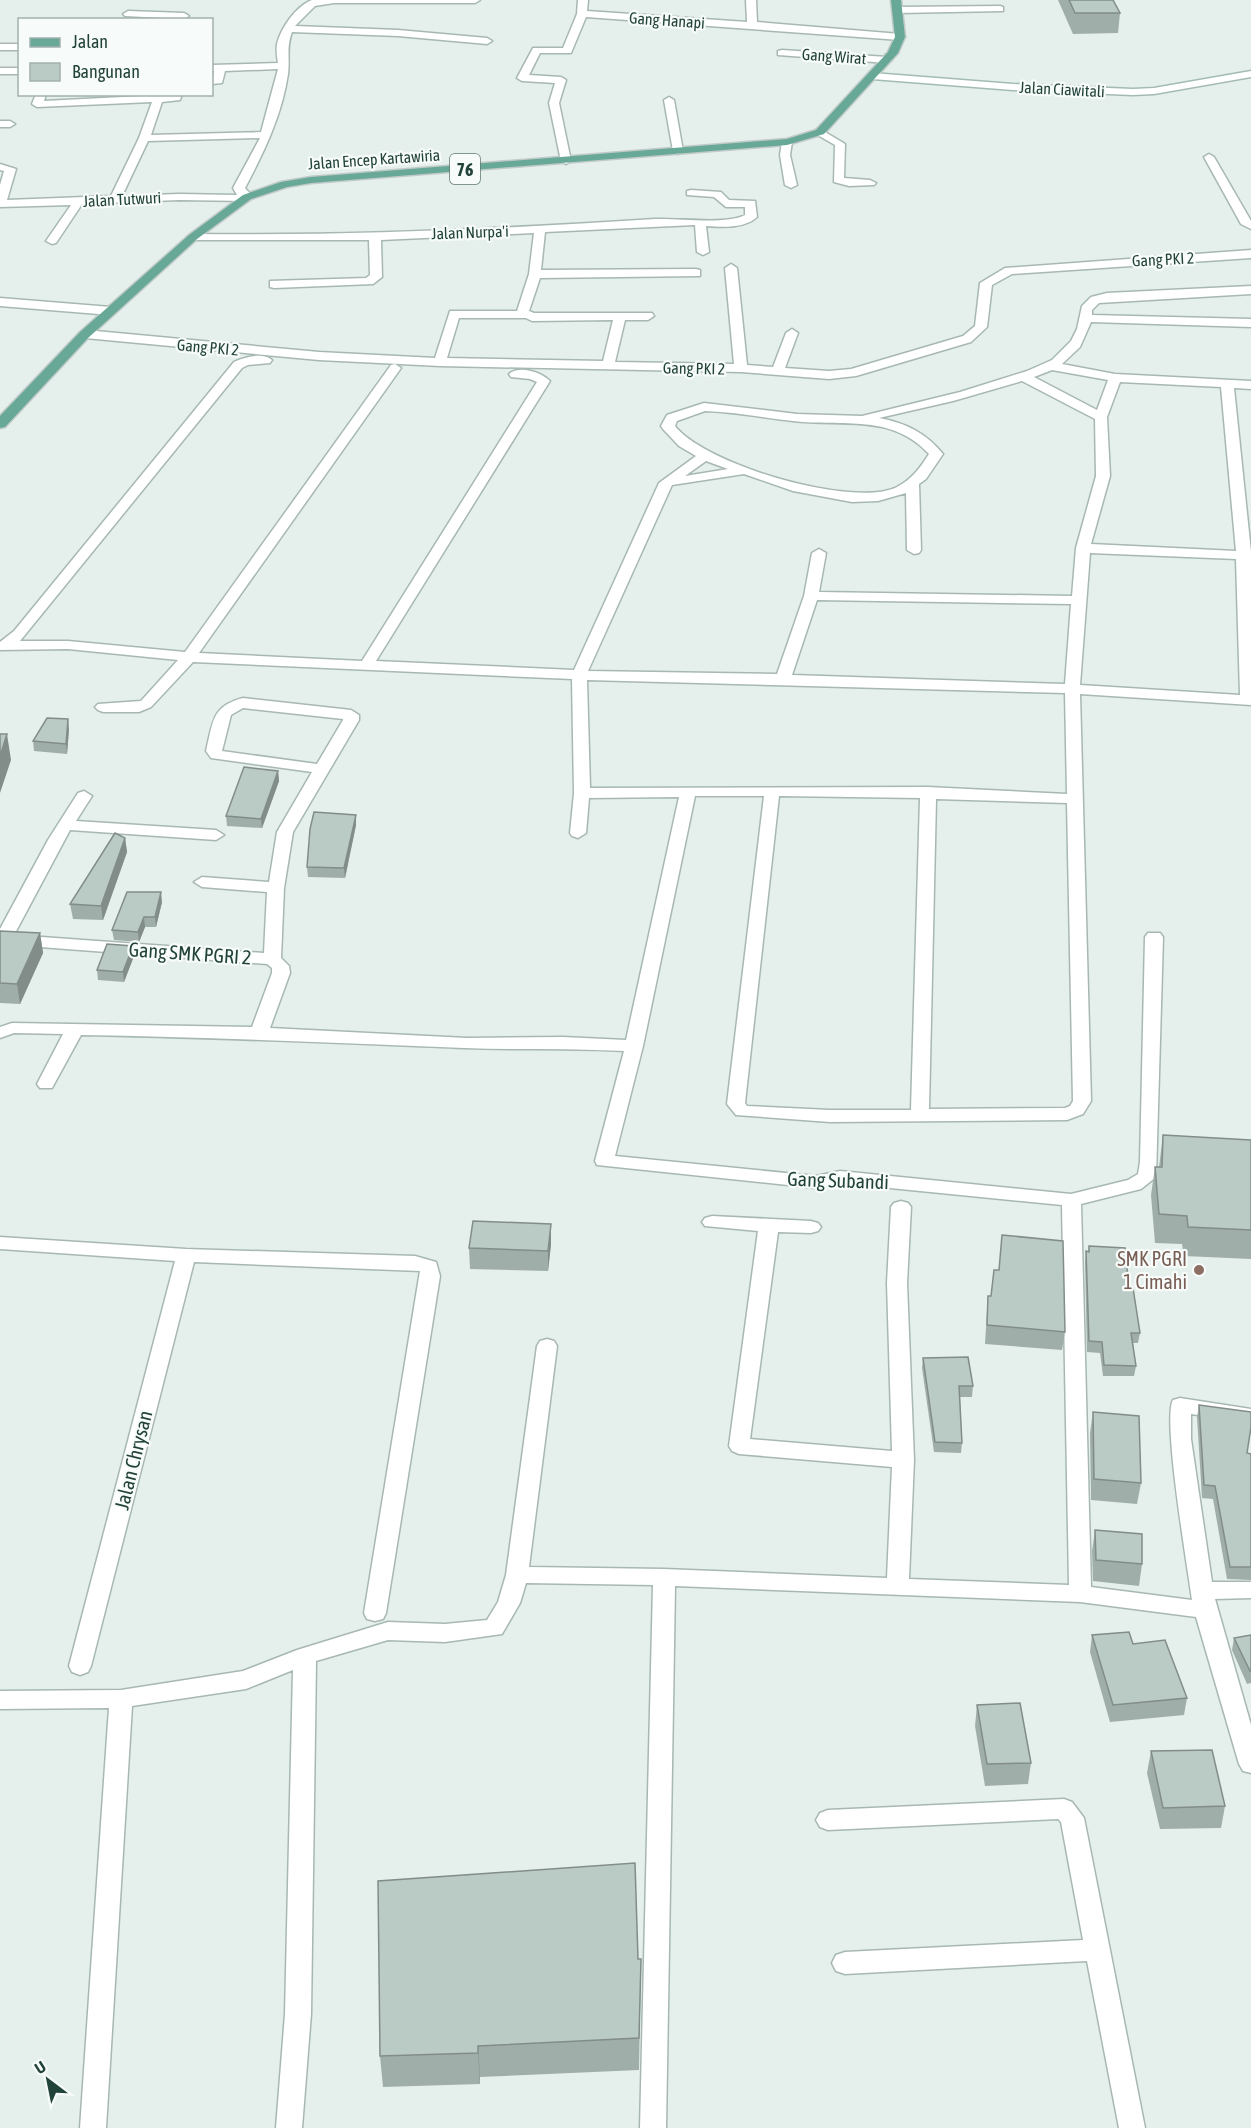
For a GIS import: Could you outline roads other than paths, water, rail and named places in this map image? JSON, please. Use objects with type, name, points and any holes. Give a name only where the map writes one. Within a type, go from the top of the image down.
[{"type":"main road","points":[[897,5],[900,38]]},
{"type":"main road","name":"Jalan Encep Kartawiria","points":[[1,423],[83,336],[193,237],[245,198],[285,184],[310,180],[788,142],[809,137],[820,132],[887,60],[900,38]]},
{"type":"street","points":[[126,17],[141,0]]},
{"type":"street","points":[[245,198],[239,192],[240,184],[263,145],[283,73],[282,45],[288,29],[303,10],[315,2],[475,0]]},
{"type":"street","points":[[566,161],[554,103],[561,80],[522,78],[537,50],[567,51],[582,14],[583,0],[569,0]]},
{"type":"street","points":[[751,0],[752,25]]},
{"type":"street","points":[[897,5],[1000,4],[998,21]]},
{"type":"street","name":"Gang Hanapi","points":[[582,14],[752,25],[900,38]]},
{"type":"street","points":[[126,17],[184,16]]},
{"type":"street","points":[[288,29],[398,33],[487,41]]},
{"type":"street","points":[[0,47],[18,47]]},
{"type":"street","name":"Gang Wirat","points":[[782,53],[887,60]]},
{"type":"street","points":[[213,81],[218,81],[216,68],[282,66]]},
{"type":"street","points":[[0,71],[18,71]]},
{"type":"street","name":"Jalan Ciawitali","points":[[872,76],[1109,91],[1154,90],[1251,74]]},
{"type":"street","points":[[40,96],[37,104],[176,98],[176,96]]},
{"type":"street","points":[[115,199],[144,138],[158,99]]},
{"type":"street","points":[[669,100],[678,151]]},
{"type":"street","points":[[820,132],[840,144],[838,180],[842,183],[870,183]]},
{"type":"street","points":[[144,138],[266,135]]},
{"type":"street","points":[[788,142],[784,155],[791,185]]},
{"type":"street","points":[[1209,157],[1247,224],[1251,226]]},
{"type":"street","points":[[0,167],[10,169],[0,204]]},
{"type":"street","name":"Jalan Nurpa'i","points":[[193,237],[260,238],[540,230],[680,220],[700,223],[747,220],[751,217],[752,203],[726,204],[717,194],[691,193]]},
{"type":"street","name":"Jalan Tutwuri","points":[[0,204],[202,196],[245,198]]},
{"type":"street","points":[[52,241],[61,224],[79,201]]},
{"type":"street","points":[[700,223],[703,252]]},
{"type":"street","points":[[525,315],[523,312],[535,274],[540,230]]},
{"type":"street","points":[[274,284],[369,281],[376,277],[375,235]]},
{"type":"street","name":"Gang PKI 2","points":[[83,336],[307,355],[440,362],[741,368],[829,375],[852,374],[967,339],[981,327],[986,283],[1009,271],[1251,254]]},
{"type":"street","points":[[731,268],[741,368]]},
{"type":"street","points":[[535,274],[696,273]]},
{"type":"street","points":[[857,419],[934,404],[1024,377],[1051,366],[1065,356],[1076,343],[1086,318],[1086,309],[1095,300],[1107,297],[1251,290]]},
{"type":"street","points":[[0,302],[111,311]]},
{"type":"street","points":[[440,362],[454,314],[532,317],[648,316]]},
{"type":"street","points":[[608,366],[620,316]]},
{"type":"street","points":[[1086,318],[1251,323]]},
{"type":"street","points":[[778,371],[792,333]]},
{"type":"street","points":[[3,646],[19,634],[238,365],[254,359],[533,375],[544,381],[367,664]]},
{"type":"street","points":[[1051,366],[1115,378],[1251,385]]},
{"type":"street","points":[[103,706],[139,707],[146,704],[189,657],[395,368]]},
{"type":"street","points":[[1024,377],[1101,417]]},
{"type":"street","points":[[772,792],[736,1104],[742,1111],[830,1116],[920,1116],[1067,1114],[1077,1110],[1082,1101],[1072,688],[1083,548],[1102,476],[1101,417],[1115,378]]},
{"type":"street","points":[[3,646],[68,645],[189,657],[579,675],[783,678],[1072,688],[1249,700],[1247,555],[1227,384]]},
{"type":"street","points":[[920,437],[919,422],[934,404]]},
{"type":"street","points":[[704,407],[722,407],[800,418],[857,419],[907,430],[929,444],[936,454],[924,475],[913,484],[895,492],[872,497],[845,498],[803,491],[705,456],[673,434],[668,426],[672,418],[704,407]]},
{"type":"street","points":[[578,833],[582,793],[579,675],[666,483],[705,456]]},
{"type":"street","points":[[666,483],[745,471]]},
{"type":"street","points":[[913,484],[914,550]]},
{"type":"street","points":[[1083,548],[1247,555]]},
{"type":"street","points":[[783,678],[811,596],[819,553]]},
{"type":"street","points":[[811,596],[1079,600]]},
{"type":"street","points":[[0,631],[68,645]]},
{"type":"street","points":[[260,1033],[281,973],[280,966],[272,959],[276,888],[285,832],[351,720],[351,716],[243,703],[232,705],[224,710],[214,751],[217,755],[322,769]]},
{"type":"street","points":[[0,1032],[12,1028],[260,1033],[467,1042],[563,1042],[634,1046],[688,791]]},
{"type":"street","points":[[582,793],[928,792],[1074,799]]},
{"type":"street","points":[[920,1116],[928,792]]},
{"type":"street","points":[[2,939],[56,840],[68,825],[84,796]]},
{"type":"street","points":[[68,825],[216,835]]},
{"type":"street","points":[[202,882],[276,888]]},
{"type":"street","name":"Gang Subandi","points":[[634,1046],[604,1161],[816,1182],[840,1177],[1071,1200],[1134,1185],[1148,1177],[1155,937]]},
{"type":"street","name":"Gang SMK PGRI 2","points":[[2,939],[61,946],[176,951],[272,959]]},
{"type":"street","points":[[46,1083],[74,1031]]},
{"type":"street","points":[[1071,1200],[1080,1594]]},
{"type":"street","points":[[898,1586],[903,1460],[897,1283],[902,1207]]},
{"type":"street","points":[[712,1222],[811,1227]]},
{"type":"street","points":[[769,1224],[739,1446],[903,1460]]},
{"type":"street","points":[[0,1243],[186,1255],[415,1263],[429,1267],[430,1276],[375,1613]]},
{"type":"street","name":"Jalan Chrysan","points":[[80,1666],[186,1255]]},
{"type":"street","points":[[1,1705],[121,1698],[246,1680],[305,1656],[388,1631],[445,1633],[494,1628],[509,1603],[517,1575],[547,1346]]},
{"type":"street","points":[[1251,1416],[1180,1405],[1181,1439],[1204,1601],[1251,1764]]},
{"type":"street","points":[[517,1575],[664,1577],[1204,1601],[1251,1590]]},
{"type":"street","points":[[653,2128],[664,1577]]},
{"type":"street","points":[[289,2128],[298,2014],[305,1656]]},
{"type":"street","points":[[93,2128],[121,1698]]},
{"type":"street","points":[[828,1820],[1064,1809],[1072,1818],[1132,2128]]},
{"type":"street","points":[[845,1963],[1098,1950]]},
{"type":"place","name":"SMK PGRI 1 Cimahi","points":[[1199,1270]]}]
